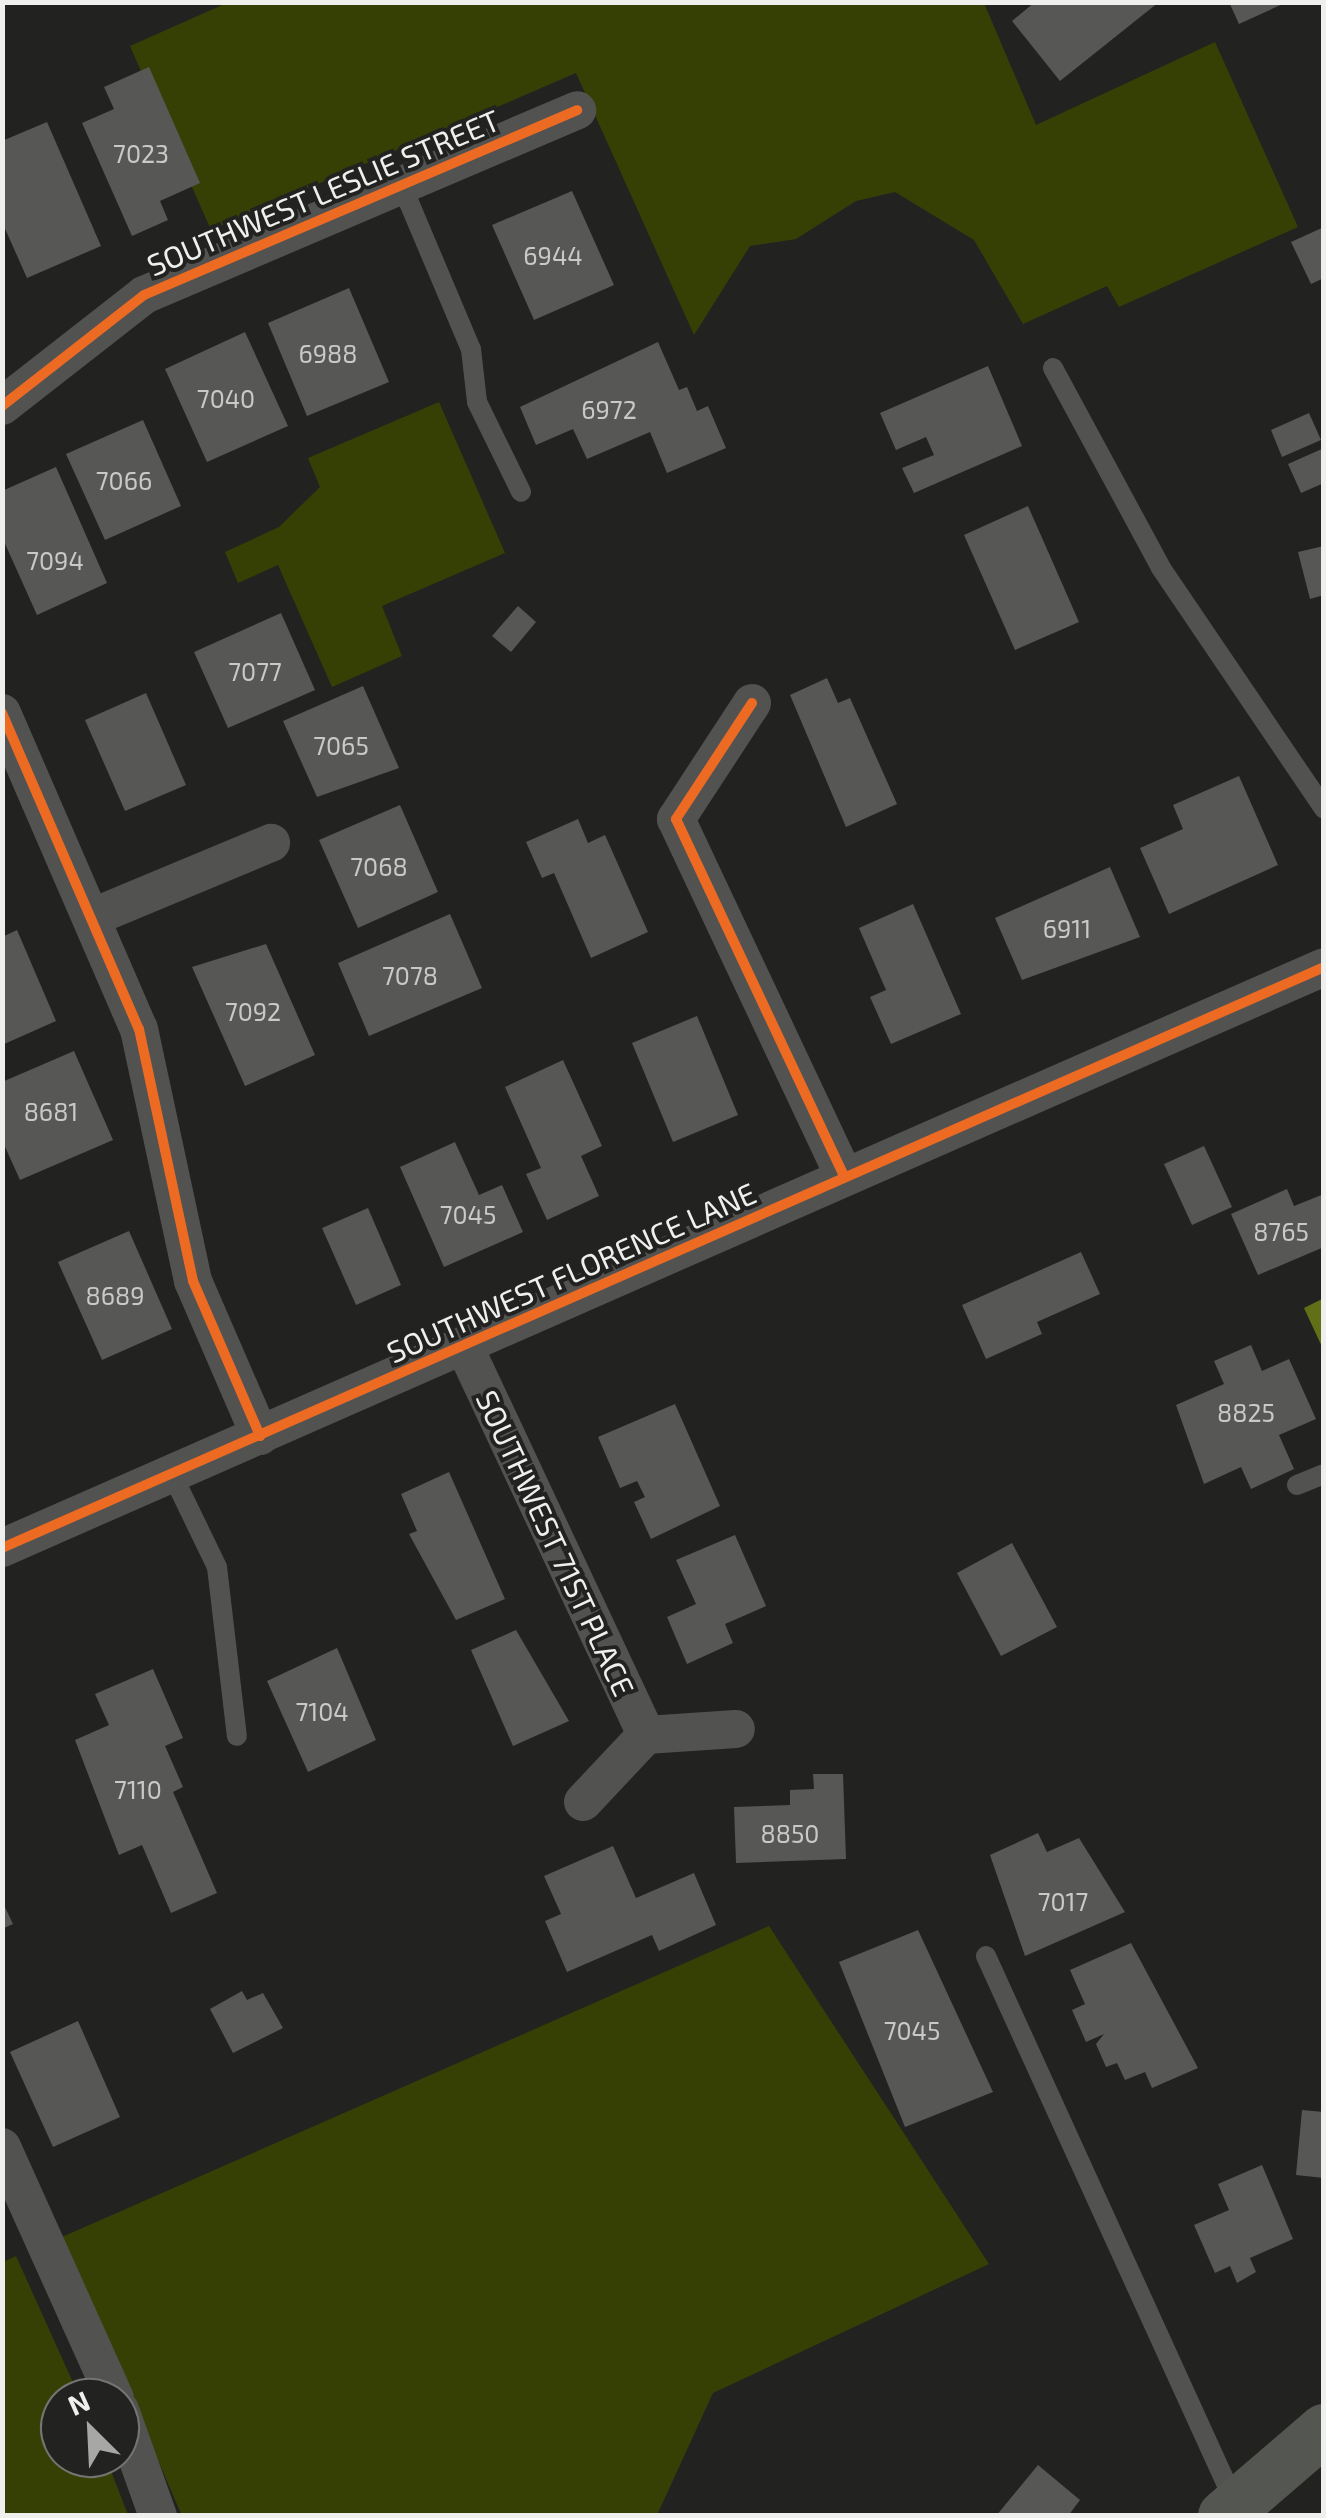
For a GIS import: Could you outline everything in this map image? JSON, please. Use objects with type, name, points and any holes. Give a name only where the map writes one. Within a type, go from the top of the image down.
[{"type":"street","name":"SOUTHWEST LESLIE STREET","points":[[2,406],[144,295],[577,110]]},
{"type":"street","points":[[752,703],[676,820],[844,1176]]},
{"type":"street","points":[[2,713],[93,918],[154,1072],[192,1281],[260,1436]]},
{"type":"street","points":[[93,918],[271,843]]},
{"type":"street","name":"SOUTHWEST FLORENCE LANE","points":[[2,1548],[466,1350],[844,1176],[1324,967]]},
{"type":"street","name":"SOUTHWEST 71ST PLACE","points":[[466,1350],[646,1736]]},
{"type":"street","points":[[583,1802],[646,1736],[736,1729]]},
{"type":"street","points":[[2,2147],[105,2378]]},
{"type":"street","points":[[1229,2510],[1324,2430]]},
{"type":"street","points":[[140,2466],[158,2516]]},
{"type":"lane","points":[[402,186],[471,349],[477,402],[521,492]]},
{"type":"lane","points":[[1054,368],[1162,568],[1324,809]]},
{"type":"lane","points":[[172,1474],[217,1567],[237,1736]]},
{"type":"lane","points":[[1297,1485],[1324,1474]]},
{"type":"lane","points":[[986,1956],[1229,2510]]},
{"type":"shaded area","points":[[229,2],[984,3],[1036,125],[1215,42],[1298,227],[1119,307],[1107,286],[1023,324],[974,240],[895,192],[856,201],[796,239],[750,246],[694,335],[576,73],[211,230],[130,46]]},
{"type":"shaded area","points":[[439,402],[505,553],[382,606],[402,656],[332,687],[278,565],[238,583],[225,552],[279,527],[320,487],[308,458]]},
{"type":"shaded area","points":[[1324,1298],[1324,1349],[1323,1349],[1304,1308]]},
{"type":"shaded area","points":[[769,1926],[989,2264],[713,2393],[657,2515],[182,2516],[140,2418],[140,2378],[123,2378],[62,2237]]},
{"type":"shaded area","points":[[16,2256],[71,2378],[40,2378],[40,2478],[114,2478],[128,2515],[3,2515],[3,2262]]},
{"type":"building","points":[[1035,2],[1159,2],[1060,81],[1012,21]]},
{"type":"building","points":[[1229,2],[1287,2],[1239,24]]},
{"type":"building","points":[[149,67],[200,183],[160,201],[168,220],[132,236],[82,123],[114,109],[104,87]]},
{"type":"building","points":[[47,122],[101,246],[27,278],[2,222],[2,141]]},
{"type":"building","points":[[572,191],[614,285],[534,320],[492,225]]},
{"type":"building","points":[[1324,227],[1324,278],[1311,284],[1291,242]]},
{"type":"building","points":[[349,288],[389,382],[307,416],[268,323]]},
{"type":"building","points":[[245,332],[288,426],[207,462],[165,369]]},
{"type":"building","points":[[658,342],[679,390],[687,387],[697,411],[708,406],[726,448],[667,473],[650,432],[587,459],[573,429],[536,445],[520,407]]},
{"type":"building","points":[[988,366],[1022,446],[914,493],[902,468],[934,455],[926,437],[896,450],[880,413]]},
{"type":"building","points":[[1309,413],[1321,440],[1282,457],[1271,430]]},
{"type":"building","points":[[143,420],[181,506],[105,540],[66,454]]},
{"type":"building","points":[[1324,448],[1324,483],[1301,493],[1288,464]]},
{"type":"building","points":[[56,467],[107,583],[37,615],[2,537],[2,491]]},
{"type":"building","points":[[1028,506],[1079,622],[1015,650],[964,535]]},
{"type":"building","points":[[1324,546],[1324,595],[1310,599],[1298,552]]},
{"type":"building","points":[[518,606],[536,622],[511,652],[492,636]]},
{"type":"building","points":[[281,613],[315,690],[228,728],[194,652]]},
{"type":"building","points":[[827,678],[838,703],[850,698],[897,804],[846,827],[790,695]]},
{"type":"building","points":[[363,686],[399,768],[317,797],[283,721]]},
{"type":"building","points":[[146,693],[186,785],[125,811],[85,720]]},
{"type":"building","points":[[1239,776],[1278,865],[1169,914],[1140,848],[1183,829],[1173,805]]},
{"type":"building","points":[[400,805],[438,892],[358,928],[319,840]]},
{"type":"building","points":[[578,819],[588,843],[605,835],[648,932],[591,958],[554,873],[542,878],[526,842]]},
{"type":"building","points":[[1110,867],[1140,937],[1022,980],[995,918]]},
{"type":"building","points":[[913,904],[961,1014],[891,1044],[870,997],[886,990],[859,928]]},
{"type":"building","points":[[450,914],[482,988],[369,1036],[338,963]]},
{"type":"building","points":[[17,930],[56,1021],[2,1045],[2,937]]},
{"type":"building","points":[[266,944],[315,1055],[245,1086],[192,967]]},
{"type":"building","points":[[697,1016],[738,1115],[673,1142],[632,1043]]},
{"type":"building","points":[[74,1051],[113,1140],[20,1180],[2,1140],[2,1082]]},
{"type":"building","points":[[563,1060],[602,1146],[581,1156],[599,1196],[547,1220],[526,1174],[541,1168],[505,1087]]},
{"type":"building","points":[[455,1142],[479,1195],[502,1185],[523,1232],[444,1267],[400,1167]]},
{"type":"building","points":[[1204,1146],[1232,1207],[1192,1225],[1164,1164]]},
{"type":"building","points":[[1287,1189],[1294,1206],[1324,1194],[1324,1247],[1258,1275],[1231,1214]]},
{"type":"building","points":[[368,1208],[401,1285],[356,1305],[322,1228]]},
{"type":"building","points":[[129,1231],[172,1329],[102,1360],[58,1262]]},
{"type":"building","points":[[1081,1252],[1100,1294],[1037,1322],[1042,1334],[986,1359],[962,1305]]},
{"type":"building","points":[[1251,1345],[1262,1371],[1289,1359],[1316,1419],[1279,1435],[1294,1469],[1251,1489],[1241,1467],[1204,1484],[1176,1405],[1224,1384],[1214,1361]]},
{"type":"building","points":[[675,1404],[720,1506],[651,1539],[634,1502],[645,1497],[637,1481],[620,1488],[598,1437]]},
{"type":"building","points":[[449,1472],[505,1599],[456,1620],[409,1534],[417,1531],[401,1494]]},
{"type":"building","points":[[735,1535],[766,1606],[725,1624],[733,1643],[687,1664],[667,1617],[696,1604],[676,1560]]},
{"type":"building","points":[[1012,1543],[1057,1627],[1001,1656],[957,1573]]},
{"type":"building","points":[[516,1630],[569,1721],[513,1746],[471,1650]]},
{"type":"building","points":[[337,1648],[376,1740],[308,1772],[267,1681]]},
{"type":"building","points":[[153,1669],[183,1738],[165,1746],[183,1787],[173,1792],[217,1893],[171,1913],[142,1845],[119,1855],[75,1740],[109,1725],[95,1694]]},
{"type":"building","points":[[813,1774],[843,1774],[846,1859],[736,1863],[734,1807],[790,1805],[790,1790],[814,1789]]},
{"type":"building","points":[[1038,1833],[1047,1852],[1079,1838],[1125,1912],[1025,1956],[990,1855]]},
{"type":"building","points":[[613,1846],[636,1898],[694,1873],[716,1925],[659,1951],[652,1935],[567,1972],[545,1921],[561,1914],[544,1876]]},
{"type":"building","points":[[2,1901],[13,1924],[2,1929]]},
{"type":"building","points":[[918,1930],[993,2092],[905,2127],[839,1962]]},
{"type":"building","points":[[1131,1943],[1198,2068],[1152,2088],[1145,2072],[1125,2080],[1117,2063],[1106,2067],[1096,2044],[1104,2034],[1086,2042],[1072,2010],[1085,2004],[1070,1970]]},
{"type":"building","points":[[242,1991],[247,2000],[263,1993],[283,2028],[233,2053],[210,2009]]},
{"type":"building","points":[[78,2021],[120,2117],[53,2147],[10,2052]]},
{"type":"building","points":[[1302,2110],[1324,2112],[1324,2178],[1296,2175]]},
{"type":"building","points":[[1262,2165],[1293,2239],[1250,2258],[1256,2272],[1237,2283],[1230,2266],[1215,2273],[1194,2225],[1229,2210],[1218,2184]]},
{"type":"building","points":[[1038,2465],[1080,2500],[1068,2516],[996,2516]]},
{"type":"cycle path","points":[[2,406],[144,295],[577,110]]},
{"type":"cycle path","points":[[752,703],[676,819],[844,1176]]},
{"type":"cycle path","points":[[2,713],[139,1029],[193,1281],[260,1436]]},
{"type":"cycle path","points":[[2,1548],[1324,967]]}]
